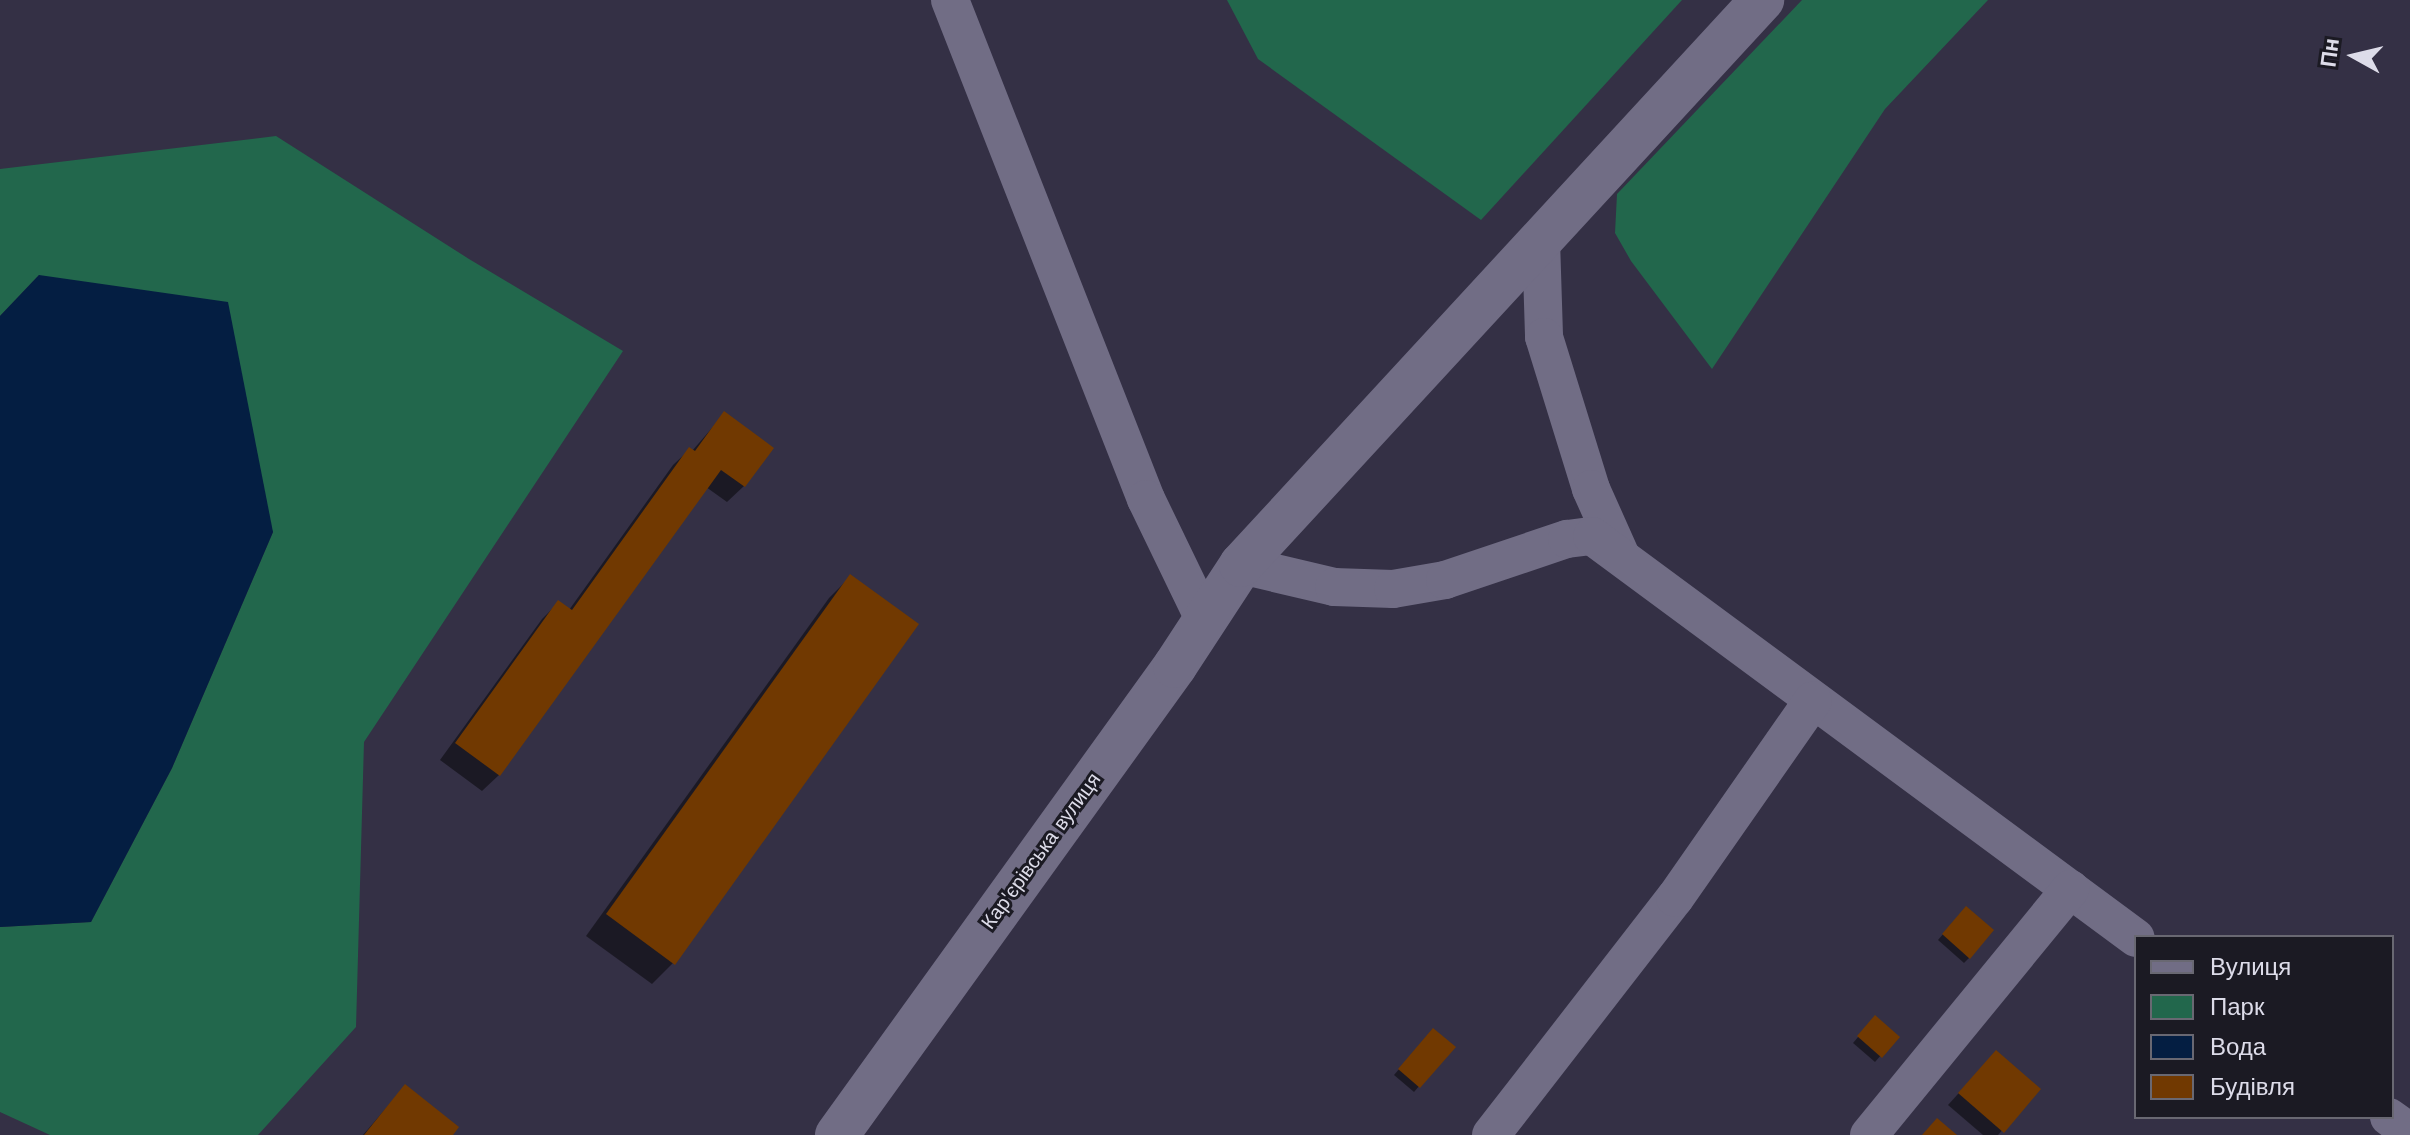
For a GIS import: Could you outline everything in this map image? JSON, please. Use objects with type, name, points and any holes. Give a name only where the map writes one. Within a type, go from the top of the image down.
[{"type":"street","points":[[950,0],[1146,499],[1204,619]]},
{"type":"street","name":"Кар'єрівська вулиця","points":[[837,1135],[1166,679],[1241,565],[1762,0]]},
{"type":"street","points":[[1541,240],[1544,337],[1591,489],[1621,556]]},
{"type":"street","points":[[1241,565],[1334,587],[1393,589],[1445,580],[1567,539],[1592,536],[2134,937]]},
{"type":"street","points":[[1491,1135],[1675,898],[1813,700]]},
{"type":"street","points":[[1869,1135],[2070,889]]},
{"type":"street","points":[[2392,1119],[2410,1132]]},
{"type":"green space","points":[[1227,0],[1682,0],[1481,220],[1258,59]]},
{"type":"green space","points":[[1802,0],[1988,0],[1885,109],[1712,369],[1631,261],[1615,233],[1617,194]]},
{"type":"green space","points":[[276,136],[469,259],[623,351],[364,742],[356,1027],[258,1135],[50,1135],[0,1112],[0,927],[91,922],[172,768],[273,532],[39,275],[0,316],[0,169]]},
{"type":"water","points":[[39,275],[228,302],[273,532],[172,768],[91,922],[0,927],[0,316]]},
{"type":"building","points":[[724,411],[774,448],[745,487],[721,470],[500,776],[455,743],[558,600],[572,610],[689,447],[695,451]]},
{"type":"building","points":[[850,574],[919,624],[675,965],[606,914]]},
{"type":"building","points":[[1966,906],[1994,930],[1970,959],[1942,934]]},
{"type":"building","points":[[1875,1015],[1900,1037],[1882,1058],[1857,1036]]},
{"type":"building","points":[[1433,1028],[1456,1047],[1420,1088],[1398,1069]]},
{"type":"building","points":[[1996,1050],[2041,1089],[2004,1133],[1958,1093]]},
{"type":"building","points":[[405,1084],[459,1127],[453,1135],[364,1135]]},
{"type":"building","points":[[1937,1118],[1957,1135],[1922,1135]]}]
